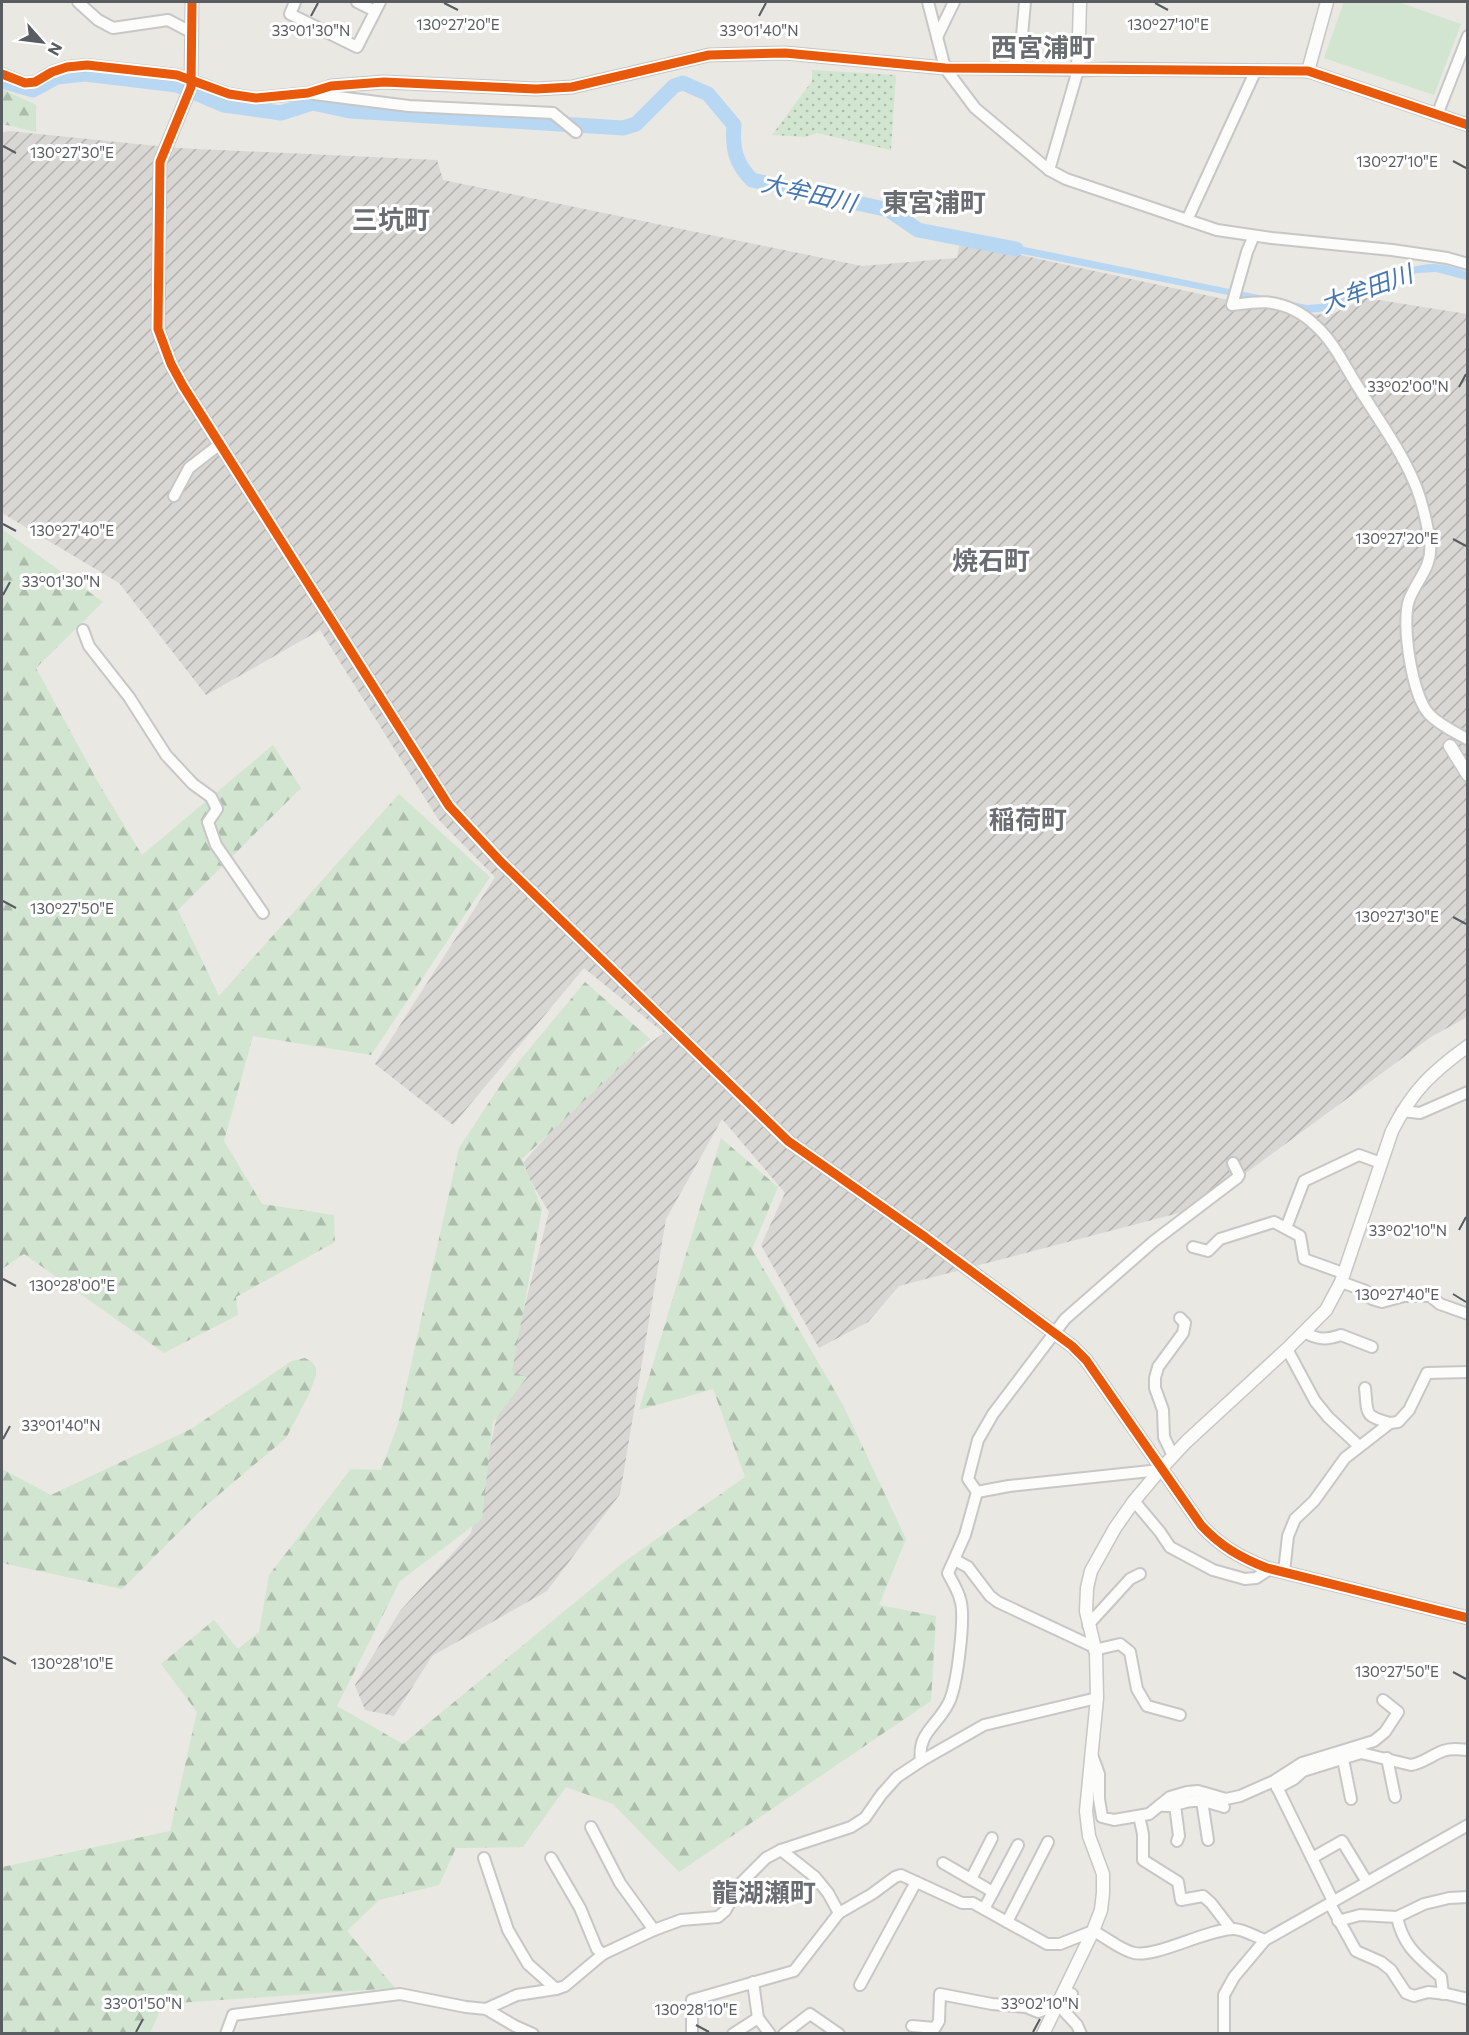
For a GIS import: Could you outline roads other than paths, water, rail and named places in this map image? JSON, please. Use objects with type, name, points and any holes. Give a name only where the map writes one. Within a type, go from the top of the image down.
[{"type":"street","points":[[78,2],[98,20],[113,28],[168,20],[191,32]]},
{"type":"street","points":[[192,2],[191,80],[186,102],[160,162],[159,329],[171,364],[449,806],[473,834],[788,1141],[1055,1331],[1086,1360],[1160,1470],[1213,1538],[1239,1556],[1270,1569],[1467,1618]]},
{"type":"street","points":[[295,2],[290,14],[357,47],[378,6],[357,2]]},
{"type":"street","points":[[928,2],[945,68],[975,108],[1049,170],[1066,179],[1217,230],[1392,250],[1447,258],[1467,264]]},
{"type":"street","points":[[937,37],[954,2]]},
{"type":"street","points":[[1019,69],[1025,2]]},
{"type":"street","points":[[1049,170],[1078,70],[1080,2]]},
{"type":"street","points":[[1308,71],[1327,2]]},
{"type":"street","points":[[1437,115],[1467,36]]},
{"type":"street","points":[[2,75],[25,83],[35,82],[52,72],[67,67],[87,65],[177,75],[229,94],[256,98],[308,93],[331,86],[384,82],[536,89],[572,87],[709,55],[785,53],[945,68],[1308,71],[1467,125]]},
{"type":"street","points":[[1187,220],[1256,70]]},
{"type":"street","points":[[308,93],[409,106],[553,113],[576,132]]},
{"type":"street","points":[[1252,240],[1232,305],[1271,301],[1295,310],[1317,327],[1334,348],[1391,438],[1417,490],[1426,519],[1430,545],[1429,563],[1409,599],[1407,610],[1406,624],[1413,680],[1428,713],[1467,739]]},
{"type":"street","points":[[174,496],[189,468],[220,444]]},
{"type":"street","points":[[83,630],[89,646],[129,697],[166,755],[193,784],[211,796],[217,809],[208,822],[216,845],[263,914]]},
{"type":"street","points":[[1467,739],[1450,746],[1467,775]]},
{"type":"street","points":[[1043,2034],[1093,1931],[1101,1910],[1104,1893],[1103,1874],[1089,1836],[1086,1811],[1097,1698],[1094,1648],[1088,1625],[1087,1588],[1091,1571],[1134,1501],[1160,1470],[1326,1310],[1342,1278],[1392,1131],[1402,1111],[1429,1077],[1467,1046]]},
{"type":"street","points":[[1402,1111],[1420,1113],[1467,1095]]},
{"type":"street","points":[[1286,1228],[1304,1182],[1359,1155],[1381,1163]]},
{"type":"street","points":[[977,1492],[968,1479],[978,1440],[993,1414],[1055,1331],[1136,1257],[1237,1178],[1239,1175],[1233,1163]]},
{"type":"street","points":[[1193,1247],[1208,1251],[1220,1239],[1274,1222],[1300,1236],[1304,1259],[1366,1291],[1372,1299],[1382,1302],[1404,1296],[1430,1296],[1440,1304],[1467,1314]]},
{"type":"street","points":[[1173,1456],[1164,1437],[1162,1410],[1155,1388],[1155,1378],[1158,1367],[1183,1333],[1185,1323],[1180,1318]]},
{"type":"street","points":[[1304,1332],[1328,1340],[1341,1335],[1372,1347]]},
{"type":"street","points":[[1287,1349],[1316,1401],[1328,1417],[1359,1446]]},
{"type":"street","points":[[1365,1388],[1368,1414],[1372,1418],[1390,1423],[1398,1422],[1408,1410],[1427,1373],[1467,1372]]},
{"type":"street","points":[[1284,1572],[1288,1536],[1295,1519],[1314,1501],[1345,1458],[1390,1423]]},
{"type":"street","points":[[977,1492],[1009,1485],[1160,1470]]},
{"type":"street","points":[[921,1761],[919,1748],[948,1704],[955,1687],[962,1615],[961,1599],[948,1574],[965,1535],[977,1492]]},
{"type":"street","points":[[1134,1501],[1170,1547],[1213,1570],[1245,1579],[1256,1578],[1270,1569]]},
{"type":"street","points":[[955,1560],[968,1567],[990,1596],[998,1602],[1094,1648],[1120,1644],[1130,1652],[1137,1689],[1147,1706],[1180,1715]]},
{"type":"street","points":[[1088,1625],[1130,1579],[1140,1574]]},
{"type":"street","points":[[486,2009],[517,1995],[565,1986],[603,1954],[654,1930],[681,1920],[718,1917],[725,1911],[741,1883],[766,1858],[781,1850],[851,1827],[865,1818],[881,1795],[897,1778],[921,1761],[984,1725],[1097,1698]]},
{"type":"street","points":[[1276,1785],[1302,1763],[1374,1741],[1385,1732],[1398,1712],[1383,1700]]},
{"type":"street","points":[[1091,1753],[1099,1774],[1102,1817],[1114,1820],[1149,1814],[1170,1797],[1187,1791],[1198,1791],[1226,1799],[1240,1796],[1294,1779],[1303,1771],[1361,1753],[1411,1765],[1418,1764],[1443,1751],[1467,1750]]},
{"type":"street","points":[[1387,1758],[1395,1797]]},
{"type":"street","points":[[1343,1759],[1351,1798]]},
{"type":"street","points":[[1276,1785],[1312,1858],[1338,1921],[1356,1951],[1381,1962],[1391,1970],[1406,1993],[1414,1996],[1428,1992],[1467,1999]]},
{"type":"street","points":[[1160,1805],[1166,1807],[1191,1801],[1202,1801],[1224,1807]]},
{"type":"street","points":[[1202,1801],[1208,1840]]},
{"type":"street","points":[[1175,1805],[1179,1836],[1177,1841]]},
{"type":"street","points":[[1139,1816],[1143,1834],[1143,1860],[1178,1882],[1181,1900],[1203,1896],[1232,1929]]},
{"type":"street","points":[[1224,2034],[1224,1995],[1234,1977],[1265,1940],[1467,1825]]},
{"type":"street","points":[[591,1827],[620,1883],[654,1930]]},
{"type":"street","points":[[971,1879],[992,1838]]},
{"type":"street","points":[[1312,1858],[1342,1841],[1367,1882]]},
{"type":"street","points":[[1006,1922],[1048,1842]]},
{"type":"street","points":[[984,1909],[1018,1845]]},
{"type":"street","points":[[781,1850],[815,1877],[828,1893],[839,1913]]},
{"type":"street","points":[[484,1858],[508,1930],[528,1964],[556,1989]]},
{"type":"street","points":[[551,1858],[580,1908],[597,1949],[603,1954]]},
{"type":"street","points":[[943,1863],[993,1892]]},
{"type":"street","points":[[692,2034],[692,2000],[794,1971],[839,1913],[901,1875],[962,1903],[973,1903],[1047,1944],[1060,1944],[1093,1931],[1136,1954],[1236,1928],[1265,1940]]},
{"type":"street","points":[[860,1985],[916,1882]]},
{"type":"street","points":[[1338,1921],[1360,1914],[1397,1917],[1424,1904],[1449,1898],[1467,1897]]},
{"type":"street","points":[[1397,1917],[1400,1933],[1405,1941],[1441,1977],[1443,1994]]},
{"type":"street","points":[[753,1982],[758,2018],[770,2034]]},
{"type":"street","points":[[1064,1990],[1072,1994],[1064,2012],[1077,2025],[1081,2034]]},
{"type":"street","points":[[226,2034],[233,2015],[400,1994],[486,2009],[532,2034]]},
{"type":"street","points":[[912,2026],[938,2031],[940,1994],[992,2004],[1026,2007],[1038,2012],[1046,2009],[1053,2012]]},
{"type":"street","points":[[784,2034],[810,2013],[839,2034]]},
{"type":"street","points":[[733,2034],[758,2018]]},
{"type":"water","points":[[991,240],[1307,305],[1320,304],[1394,273],[1424,265],[1440,264],[1459,269],[1467,272],[1467,280],[1436,272],[1417,273],[1320,312],[1305,313],[1223,294],[1002,250]]},
{"type":"waterway","name":"大牟田川","points":[[2,81],[33,90],[57,77],[85,74],[177,85],[224,105],[281,113],[312,103],[350,111],[623,128],[636,124],[674,86],[683,83],[708,94],[734,125],[736,156],[752,180],[889,210],[918,230],[1016,249]]},
{"type":"district","name":"西宮浦町","points":[[1043,46]]},
{"type":"district","name":"東宮浦町","points":[[934,201]]},
{"type":"district","name":"三坑町","points":[[391,218]]},
{"type":"district","name":"焼石町","points":[[991,559]]},
{"type":"district","name":"稲荷町","points":[[1028,818]]},
{"type":"district","name":"龍湖瀬町","points":[[764,1891]]}]
